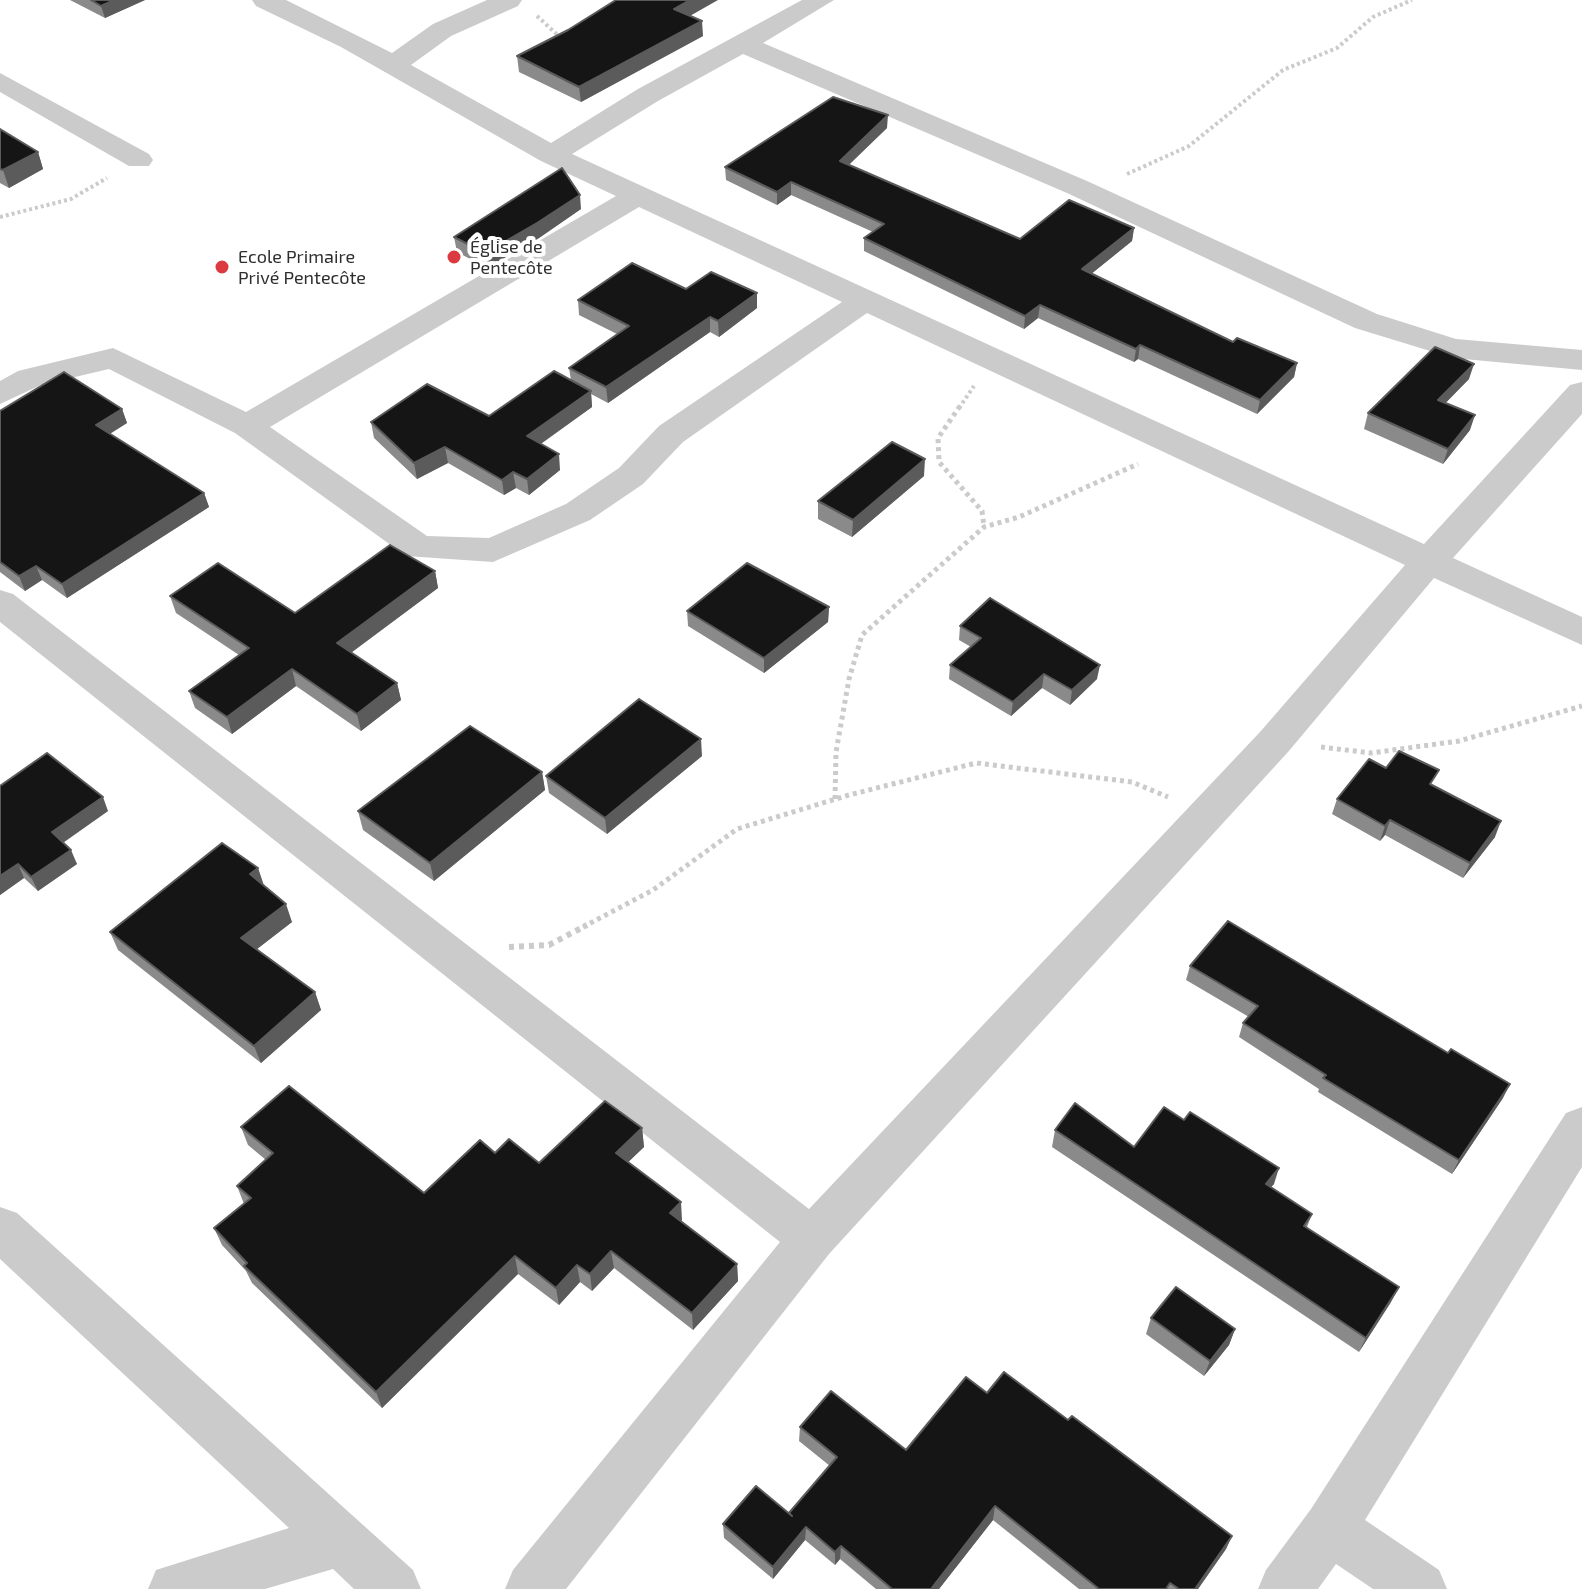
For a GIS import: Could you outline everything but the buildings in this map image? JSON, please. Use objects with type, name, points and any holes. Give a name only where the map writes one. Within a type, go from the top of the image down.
[{"type":"street","points":[[265,0],[393,65],[551,155],[1582,632]]},
{"type":"street","points":[[393,65],[442,30],[509,0]]},
{"type":"street","points":[[551,155],[648,95],[821,0]]},
{"type":"street","points":[[742,44],[1077,187],[1366,321],[1453,348],[1582,360]]},
{"type":"street","points":[[0,81],[139,160]]},
{"type":"street","points":[[247,426],[639,195]]},
{"type":"street","points":[[0,394],[30,378],[113,358],[247,426],[419,548],[493,550],[578,512],[631,476],[671,434],[866,300]]},
{"type":"street","points":[[532,1589],[812,1239],[1274,742],[1429,561],[1554,427],[1582,392]]},
{"type":"street","points":[[0,603],[812,1239]]},
{"type":"street","points":[[1285,1589],[1330,1528],[1582,1127]]},
{"type":"street","points":[[0,1228],[394,1589]]},
{"type":"street","points":[[1330,1528],[1420,1589]]},
{"type":"street","points":[[175,1589],[340,1540]]},
{"type":"path","points":[[1077,187],[1136,171],[1189,146],[1283,70],[1337,48],[1373,17],[1412,0]]},
{"type":"path","points":[[536,15],[568,43]]},
{"type":"path","points":[[0,217],[71,199],[139,160]]},
{"type":"path","points":[[981,354],[974,389],[938,438],[939,462],[982,511],[984,527]]},
{"type":"path","points":[[835,799],[836,752],[849,679],[862,635],[984,527],[1019,517],[1127,467],[1184,448]]},
{"type":"path","points":[[1274,742],[1371,753],[1459,741],[1582,706]]},
{"type":"path","points":[[441,948],[549,945],[653,890],[737,829],[835,799],[976,763],[1132,782],[1206,812]]},
{"type":"place","name":"Église de Pentecôte","points":[[454,257]]},
{"type":"place","name":"Ecole Primaire Privé Pentecôte","points":[[222,267]]}]
